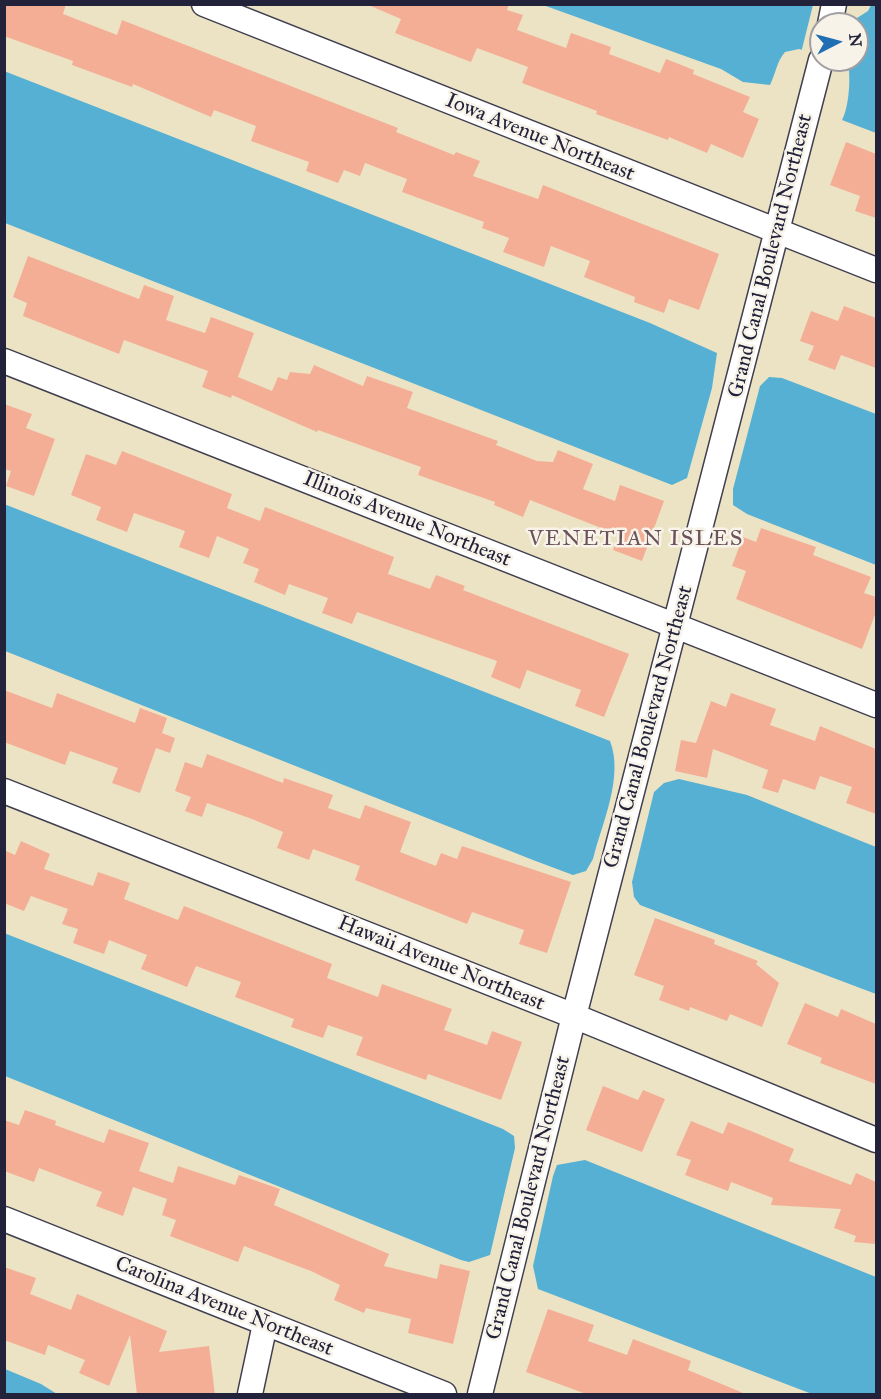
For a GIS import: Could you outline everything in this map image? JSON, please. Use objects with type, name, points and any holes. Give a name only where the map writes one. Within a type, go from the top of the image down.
[{"type":"street","name":"Iowa Avenue Northeast","points":[[204,4],[876,270]]},
{"type":"street","name":"Grand Canal Boulevard Northeast","points":[[480,1395],[574,1016],[818,72]]},
{"type":"street","name":"Illinois Avenue Northeast","points":[[4,361],[876,705]]},
{"type":"street","name":"Hawaii Avenue Northeast","points":[[4,791],[574,1016],[876,1140]]},
{"type":"street","name":"Carolina Avenue Northeast","points":[[4,1219],[444,1395]]},
{"type":"street","points":[[250,1395],[266,1324]]},
{"type":"water","points":[[810,4],[837,12],[809,12],[809,52],[799,49],[785,52],[770,85],[743,82],[721,69],[543,5]]},
{"type":"water","points":[[871,5],[876,5],[876,133],[842,120],[848,100],[849,72],[869,72],[869,12],[866,12]]},
{"type":"water","points":[[4,71],[650,323],[717,353],[712,388],[687,478],[672,485],[5,223]]},
{"type":"water","points":[[769,377],[782,378],[876,414],[876,565],[747,514],[733,505],[733,489],[760,386]]},
{"type":"water","points":[[4,504],[610,741],[614,755],[613,785],[593,859],[586,871],[573,875],[533,860],[5,651]]},
{"type":"water","points":[[679,779],[747,795],[876,847],[876,994],[640,905],[634,897],[632,882],[654,792],[664,783]]},
{"type":"water","points":[[4,933],[503,1129],[514,1136],[515,1148],[490,1255],[469,1262],[461,1260],[5,1076]]},
{"type":"water","points":[[585,1160],[876,1277],[876,1394],[812,1394],[538,1289],[533,1266],[557,1165]]},
{"type":"water","points":[[5,1369],[41,1384],[57,1394],[5,1394]]},
{"type":"pier","points":[[818,4],[841,12],[811,12],[813,5]]},
{"type":"pier","points":[[809,21],[809,55],[801,53]]},
{"type":"building","points":[[4,4],[66,4],[63,14],[117,35],[122,20],[398,128],[396,132],[454,155],[456,152],[480,161],[473,176],[538,199],[543,185],[719,254],[699,310],[669,299],[664,313],[634,302],[635,297],[584,277],[590,261],[551,246],[544,267],[503,252],[509,238],[482,228],[484,222],[402,192],[407,179],[365,163],[360,176],[344,170],[338,183],[306,171],[309,162],[251,141],[256,126],[214,110],[211,117],[133,84],[132,87],[72,65],[73,61],[4,36]]},
{"type":"building","points":[[366,4],[509,4],[507,10],[523,15],[517,30],[566,48],[571,33],[611,47],[609,54],[660,73],[666,59],[694,70],[693,74],[750,97],[743,112],[759,119],[743,158],[711,144],[707,153],[669,137],[668,140],[596,114],[597,111],[522,83],[528,67],[477,48],[471,62],[395,33],[401,19]]},
{"type":"building","points":[[846,142],[876,154],[876,218],[855,211],[860,196],[830,185]]},
{"type":"building","points":[[28,256],[139,299],[144,285],[174,296],[166,320],[205,333],[211,317],[254,333],[238,377],[272,391],[278,377],[287,380],[290,372],[310,374],[314,365],[363,386],[367,376],[413,392],[407,408],[498,441],[496,445],[537,461],[553,462],[558,450],[593,464],[583,489],[615,501],[620,485],[664,501],[642,561],[613,550],[619,535],[530,500],[523,517],[494,505],[495,502],[418,475],[421,467],[318,430],[317,432],[232,395],[231,398],[202,387],[208,371],[124,340],[119,354],[23,316],[27,303],[13,297]]},
{"type":"building","points":[[844,306],[876,318],[876,368],[841,355],[835,370],[808,360],[814,346],[800,341],[811,311],[838,321]]},
{"type":"building","points":[[4,404],[32,414],[26,428],[55,439],[34,496],[6,486],[11,471],[4,469]]},
{"type":"building","points":[[122,451],[232,494],[227,508],[260,521],[265,507],[394,557],[388,574],[430,589],[436,575],[465,586],[463,590],[629,654],[604,717],[575,706],[581,690],[527,670],[520,689],[491,677],[497,661],[357,612],[352,624],[322,613],[328,598],[289,584],[285,595],[254,582],[259,569],[243,563],[249,549],[217,536],[209,558],[179,547],[185,531],[134,513],[127,532],[96,520],[101,507],[71,495],[86,454],[116,465]]},
{"type":"building","points":[[761,528],[816,547],[813,555],[871,577],[864,593],[876,597],[876,612],[862,649],[736,599],[746,571],[732,566],[743,537],[756,542]]},
{"type":"building","points":[[4,690],[52,708],[57,693],[135,723],[140,708],[167,718],[162,733],[175,738],[170,753],[156,748],[140,793],[112,783],[118,768],[70,751],[65,765],[4,742]]},
{"type":"building","points":[[731,693],[776,709],[770,725],[815,741],[820,726],[876,749],[876,814],[846,803],[852,787],[820,776],[815,790],[783,779],[778,793],[762,788],[768,770],[713,749],[707,778],[675,771],[681,740],[696,743],[711,701],[726,707]]},
{"type":"building","points":[[207,754],[283,783],[284,778],[333,795],[328,808],[360,819],[365,805],[411,822],[400,852],[436,866],[441,853],[457,859],[462,846],[571,882],[547,953],[519,944],[524,930],[472,912],[467,924],[355,880],[360,866],[313,849],[309,860],[277,848],[283,832],[252,819],[207,803],[202,817],[185,811],[191,797],[175,791],[185,762],[202,768]]},
{"type":"building","points":[[21,841],[50,854],[44,869],[93,886],[98,872],[130,883],[124,899],[178,920],[184,906],[332,964],[327,978],[378,997],[382,984],[452,1009],[444,1030],[487,1045],[492,1031],[522,1042],[501,1100],[428,1074],[426,1080],[356,1055],[363,1037],[328,1025],[323,1038],[291,1027],[294,1019],[235,997],[241,982],[196,966],[187,987],[141,969],[147,955],[109,940],[104,954],[73,943],[78,929],[62,924],[68,909],[31,896],[24,911],[4,903],[4,850],[15,855]]},
{"type":"building","points":[[655,918],[715,940],[714,944],[758,961],[756,964],[779,983],[762,1027],[730,1014],[727,1021],[690,1007],[689,1011],[659,1000],[664,986],[634,975]]},
{"type":"building","points":[[805,1003],[838,1017],[841,1009],[876,1024],[876,1084],[820,1063],[822,1058],[787,1044]]},
{"type":"building","points":[[603,1086],[638,1100],[643,1090],[665,1099],[642,1152],[586,1130]]},
{"type":"building","points":[[25,1110],[56,1121],[55,1125],[104,1143],[109,1129],[149,1143],[139,1171],[173,1183],[178,1166],[235,1185],[239,1175],[280,1189],[274,1205],[389,1254],[384,1266],[437,1279],[440,1264],[470,1271],[453,1344],[408,1333],[411,1319],[366,1308],[364,1313],[334,1300],[340,1285],[311,1271],[244,1246],[238,1262],[170,1236],[176,1220],[162,1215],[167,1199],[133,1187],[123,1216],[96,1206],[102,1192],[39,1168],[34,1182],[4,1171],[4,1120],[19,1125]]},
{"type":"building","points":[[691,1121],[723,1134],[728,1122],[751,1131],[794,1149],[789,1161],[851,1185],[856,1173],[876,1182],[876,1244],[854,1242],[856,1236],[834,1228],[841,1209],[771,1205],[773,1198],[731,1182],[728,1191],[685,1175],[691,1160],[676,1155]]},
{"type":"building","points":[[4,1267],[36,1278],[30,1294],[71,1310],[77,1294],[167,1331],[159,1352],[209,1346],[215,1395],[137,1395],[130,1335],[109,1386],[79,1373],[85,1360],[48,1345],[45,1355],[4,1340]]},
{"type":"building","points":[[548,1309],[594,1325],[588,1341],[627,1355],[633,1339],[691,1361],[688,1370],[748,1395],[589,1395],[526,1372]]},
{"type":"district","name":"VENETIAN ISLES","points":[[636,540]]}]
